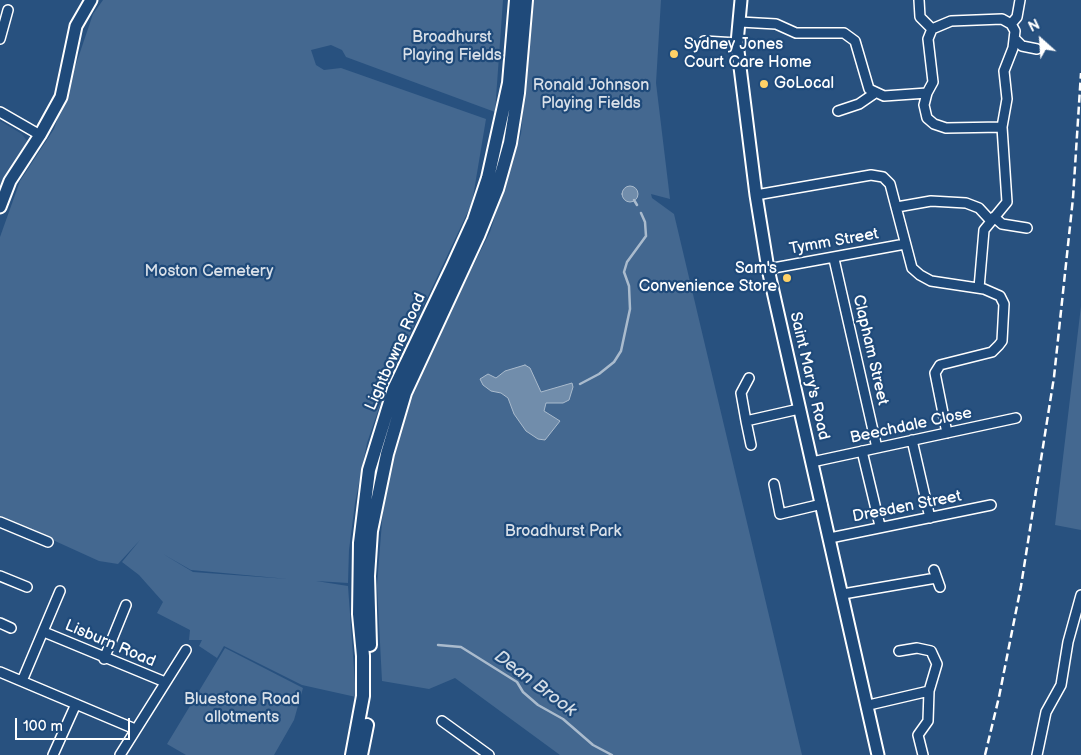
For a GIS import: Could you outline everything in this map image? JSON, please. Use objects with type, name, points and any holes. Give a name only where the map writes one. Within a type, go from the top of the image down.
[{"type":"main road","name":"Lightbowne Road","points":[[352,755],[364,696],[364,656],[359,614],[360,543],[369,470],[394,389],[474,220],[488,179],[496,148],[508,83],[516,0]]},
{"type":"main road","name":"Lightbowne Road","points":[[361,755],[370,698],[368,576],[371,531],[378,492],[398,409],[478,236],[497,188],[510,143],[518,93],[526,0]]},
{"type":"street","points":[[0,207],[10,182],[40,135],[61,97],[76,26],[91,0]]},
{"type":"street","name":"Saint Mary's Road","points":[[741,0],[737,43],[756,195],[768,269],[869,705],[878,755]]},
{"type":"street","points":[[919,0],[920,17],[932,29]]},
{"type":"street","points":[[1011,24],[1017,16],[1020,0]]},
{"type":"street","points":[[0,39],[8,10]]},
{"type":"street","points":[[979,288],[984,230],[1007,202],[1002,127],[1007,99],[1004,71],[1016,40],[1015,31],[1011,24],[1002,19],[951,21],[932,29],[928,39],[933,82],[927,93],[924,105],[927,118],[934,124],[946,128],[1002,127]]},
{"type":"street","points":[[740,22],[776,24],[796,32],[842,32],[850,35],[855,41],[869,89],[884,96],[927,93]]},
{"type":"street","points":[[1016,40],[1022,46],[1037,49]]},
{"type":"street","points":[[704,42],[737,43]]},
{"type":"street","points":[[838,111],[859,104],[875,93]]},
{"type":"street","points":[[0,112],[40,135]]},
{"type":"street","points":[[756,195],[878,176],[890,184],[912,268],[920,276],[931,281],[979,288],[1000,296],[1004,304],[1002,341],[992,352],[940,365],[935,373],[946,433]]},
{"type":"street","points":[[897,207],[931,201],[966,203],[979,208],[992,219],[1002,224],[1010,227],[1027,228]]},
{"type":"street","name":"Tymm Street","points":[[768,269],[834,259],[905,244]]},
{"type":"street","name":"Clapham Street","points":[[834,259],[877,448]]},
{"type":"street","points":[[749,378],[741,393],[751,445]]},
{"type":"street","points":[[746,422],[800,409]]},
{"type":"street","name":"Beechdale Close","points":[[812,462],[1016,418]]},
{"type":"street","points":[[912,440],[930,518]]},
{"type":"street","points":[[862,451],[880,526]]},
{"type":"street","points":[[774,484],[780,514],[822,504]]},
{"type":"street","name":"Dresden Street","points":[[830,538],[880,526],[991,505]]},
{"type":"street","points":[[0,522],[48,542]]},
{"type":"street","points":[[0,576],[27,587]]},
{"type":"street","points":[[843,594],[937,579]]},
{"type":"street","points":[[22,681],[60,591]]},
{"type":"street","points":[[1037,755],[1046,712],[1062,680],[1068,642],[1081,595]]},
{"type":"street","points":[[104,659],[126,604]]},
{"type":"street","points":[[0,623],[11,628]]},
{"type":"street","name":"Lisburn Road","points":[[44,632],[104,659],[164,682]]},
{"type":"street","points":[[900,651],[917,648],[931,651],[937,664],[929,691],[928,721],[918,736],[923,755]]},
{"type":"street","points":[[120,755],[164,682],[186,650]]},
{"type":"street","points":[[0,672],[135,729]]},
{"type":"street","points":[[869,705],[929,691]]},
{"type":"street","points":[[53,755],[76,704]]},
{"type":"street","points":[[442,721],[488,755]]},
{"type":"shaded area","points":[[0,121],[22,134],[27,141],[0,186]]},
{"type":"shaded area","points":[[630,186],[638,194],[630,202],[622,194]]},
{"type":"shaded area","points":[[525,365],[530,368],[541,392],[572,383],[573,387],[569,400],[563,403],[546,403],[544,411],[560,421],[545,440],[538,439],[526,431],[514,414],[508,398],[501,393],[491,391],[483,385],[480,379],[488,374],[496,378],[505,371]]},
{"type":"green space","name":"Moston Cemetery","points":[[103,0],[503,0],[495,112],[346,57],[342,50],[331,45],[311,50],[316,65],[324,70],[341,68],[486,119],[472,203],[389,379],[367,443],[355,503],[349,550],[348,583],[316,581],[348,586],[356,697],[302,685],[224,646],[217,658],[199,646],[202,640],[189,640],[190,630],[157,613],[163,602],[139,575],[122,562],[140,540],[118,564],[99,561],[0,516],[0,237],[20,181],[54,129],[93,14]],"holes":[[[163,554],[191,570],[288,579],[193,572]]]},
{"type":"green space","name":"Broadhurst Park","points":[[532,0],[661,0],[656,83],[670,199],[651,194],[652,198],[674,214],[802,755],[560,755],[455,678],[429,689],[382,681],[377,585],[383,509],[399,432],[416,380],[490,232],[521,134]]},
{"type":"green space","points":[[1081,306],[1081,530],[1055,525]]},
{"type":"green space","name":"Bluestone Road allotments","points":[[225,648],[303,688],[294,720],[274,755],[186,755],[167,744]]},
{"type":"waterway","points":[[634,200],[637,205]]},
{"type":"waterway","points":[[580,384],[599,374],[614,362],[621,351],[630,309],[629,286],[624,272],[627,262],[646,236],[645,222],[641,213]]},
{"type":"waterway","name":"Dean Brook","points":[[438,645],[461,647],[517,682],[523,692],[538,705],[563,719],[593,745],[612,755]]},
{"type":"railway","points":[[985,755],[999,697],[1021,586],[1054,377],[1073,198],[1081,73]]},
{"type":"place","name":"Sydney Jones Court Care Home","points":[[674,54]]},
{"type":"place","name":"GoLocal","points":[[764,84]]},
{"type":"place","name":"Sam's Convenience Store","points":[[787,278]]},
{"type":"park label","name":"Broadhurst Playing Fields","points":[[452,47]]},
{"type":"park label","name":"Ronald Johnson Playing Fields","points":[[591,95]]}]
